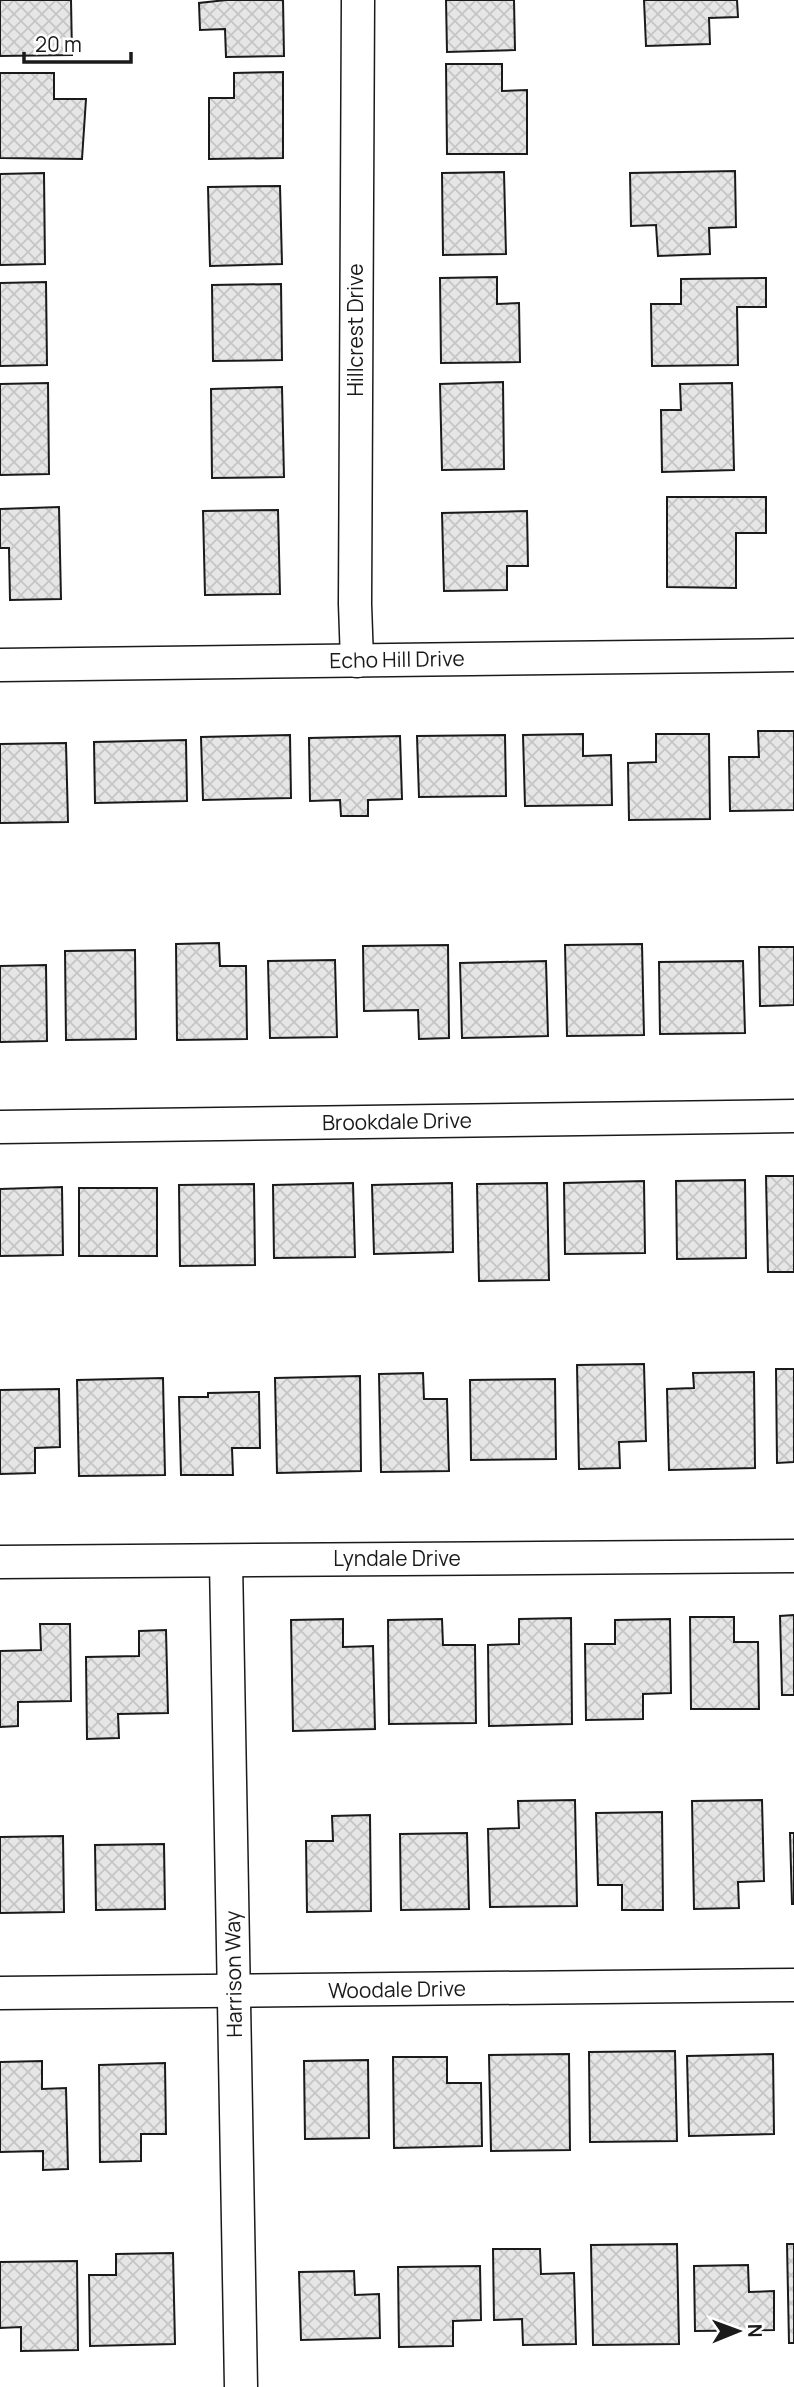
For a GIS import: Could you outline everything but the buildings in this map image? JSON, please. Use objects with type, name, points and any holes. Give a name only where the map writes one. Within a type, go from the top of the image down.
[{"type":"street","name":"Hillcrest Drive","points":[[357,661],[358,0]]},
{"type":"street","name":"Echo Hill Drive","points":[[0,665],[794,655]]},
{"type":"street","name":"Brookdale Drive","points":[[0,1127],[794,1116]]},
{"type":"street","name":"Lyndale Drive","points":[[0,1562],[794,1556]]},
{"type":"street","name":"Harrison Way","points":[[226,1561],[241,2387]]},
{"type":"street","name":"Woodale Drive","points":[[0,1993],[794,1985]]}]
